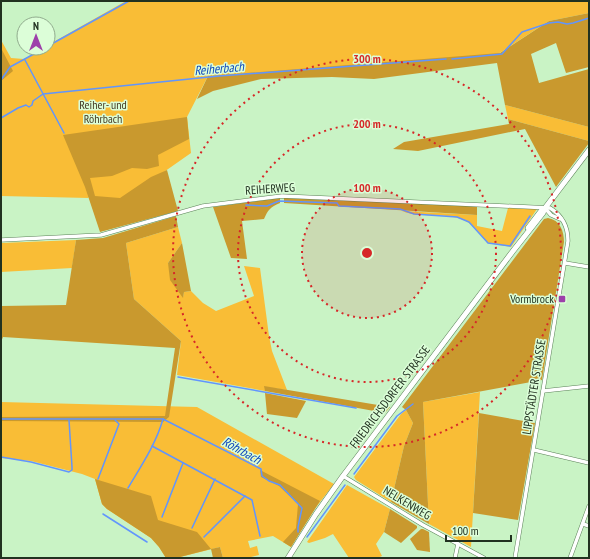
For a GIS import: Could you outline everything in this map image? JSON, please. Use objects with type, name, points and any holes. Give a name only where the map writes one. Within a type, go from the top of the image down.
[{"type":"main road","name":"FRIEDRICHSDORFER STRASSE","points":[[288,558],[316,514],[343,476],[534,226],[545,208],[589,150]]},
{"type":"street","name":"REIHERWEG","points":[[1,240],[102,235],[203,206],[282,196],[545,208]]},
{"type":"street","name":"LIPPSTÄDTER STRASSE","points":[[515,558],[534,450],[568,232],[567,227],[562,220],[551,215],[545,208]]},
{"type":"street","points":[[564,263],[589,266]]},
{"type":"street","points":[[543,391],[589,386]]},
{"type":"street","points":[[534,450],[589,463]]},
{"type":"street","name":"NELKENWEG","points":[[343,476],[423,525],[484,558]]},
{"type":"street","points":[[570,558],[589,506]]},
{"type":"street","points":[[583,524],[589,526]]},
{"type":"street","points":[[455,558],[458,544]]},
{"type":"green space","name":"Reiher- und Röhrbach","points":[[126,1],[589,1],[589,13],[549,21],[495,56],[208,76],[187,117],[191,153],[131,195],[122,199],[1,196],[1,40],[11,58],[24,59],[29,56],[56,56],[56,40]]},
{"type":"green space","points":[[505,105],[589,127],[589,141],[508,119]]},
{"type":"green space","points":[[508,208],[537,209],[511,247],[487,243],[469,223],[461,219],[445,216],[410,214],[402,211],[477,215],[477,226],[502,231]]},
{"type":"green space","points":[[178,227],[182,243],[168,263],[183,297],[184,292],[191,291],[203,303],[216,311],[254,296],[244,266],[260,268],[272,351],[287,390],[265,387],[265,391],[177,375],[181,341],[134,299],[126,243]]},
{"type":"green space","points":[[76,240],[72,268],[1,272],[1,243]]},
{"type":"green space","points":[[480,392],[471,547],[429,524],[423,402]]},
{"type":"green space","points":[[1,402],[197,407],[334,484],[313,511],[291,547],[273,536],[248,541],[250,548],[257,546],[259,555],[247,558],[223,558],[220,547],[176,558],[166,558],[151,538],[107,509],[102,504],[95,479],[82,474],[31,461],[1,458]]},
{"type":"green space","points":[[406,410],[413,423],[404,446],[391,502],[356,480],[354,477],[401,414]]},
{"type":"green space","points":[[347,485],[390,509],[384,532],[376,544],[382,556],[377,558],[349,558],[333,534],[309,543],[307,542]]},
{"type":"shaded area","points":[[589,13],[589,67],[566,73],[556,43],[531,54],[539,83],[589,69],[589,127],[505,105],[497,63],[374,79],[332,77],[261,79],[213,91],[197,99],[208,76],[500,53],[549,21]]},
{"type":"shaded area","points":[[1,48],[13,71],[1,81]]},
{"type":"shaded area","points":[[187,117],[189,139],[158,155],[159,166],[147,169],[132,168],[112,176],[90,178],[95,196],[120,198],[151,177],[167,170],[178,211],[100,232],[85,187],[63,135]]},
{"type":"shaded area","points":[[508,119],[589,141],[589,143],[556,187],[525,129],[418,151],[393,149],[404,142],[509,124]]},
{"type":"shaded area","points":[[280,198],[280,203],[270,209],[264,219],[242,221],[247,259],[231,258],[213,207]]},
{"type":"shaded area","points":[[284,198],[477,206],[477,215],[284,203]]},
{"type":"shaded area","points":[[176,216],[178,227],[126,243],[134,299],[181,341],[169,417],[163,422],[1,421],[1,417],[165,416],[175,348],[3,337],[1,342],[1,306],[66,305],[76,240],[103,238]]},
{"type":"shaded area","points":[[548,218],[556,221],[560,227],[564,242],[542,380],[423,402],[429,524],[391,502],[404,446],[413,423],[406,410],[402,407],[544,219]]},
{"type":"shaded area","points":[[182,243],[191,291],[184,292],[183,298],[170,280],[168,263]]},
{"type":"shaded area","points":[[264,386],[390,407],[385,413],[265,391]]},
{"type":"shaded area","points":[[265,393],[306,401],[297,418],[267,414]]},
{"type":"shaded area","points":[[479,413],[535,423],[518,520],[473,513]]},
{"type":"shaded area","points":[[260,470],[320,501],[291,547],[283,542],[296,528],[298,504],[279,486],[261,477]]},
{"type":"shaded area","points":[[95,479],[151,496],[158,520],[197,532],[211,549],[176,558],[166,558],[151,538],[107,509],[102,504]]},
{"type":"shaded area","points":[[390,509],[417,526],[417,528],[401,543],[384,532]]},
{"type":"shaded area","points":[[421,529],[429,532],[430,552],[417,550],[410,539]]},
{"type":"shaded area","points":[[220,547],[223,558],[213,558],[211,549]]},
{"type":"waterway","points":[[56,42],[129,1]]},
{"type":"waterway","name":"Reiherbach","points":[[452,59],[502,54],[522,32],[549,23],[558,22],[567,24],[589,18]]},
{"type":"waterway","points":[[1,80],[10,67],[30,56]]},
{"type":"waterway","name":"Reiherbach","points":[[1,118],[18,108],[26,105],[29,107],[32,105],[33,101],[43,94],[219,76],[446,59]]},
{"type":"waterway","name":"Reiherbach","points":[[25,60],[64,133]]},
{"type":"waterway","points":[[246,205],[267,206],[279,201],[337,203],[339,206],[400,209],[414,214],[457,217],[469,222],[488,243],[510,246],[530,216]]},
{"type":"waterway","points":[[178,377],[356,408]]},
{"type":"waterway","name":"Röhrbach","points":[[354,474],[397,416],[413,404]]},
{"type":"waterway","name":"Röhrbach","points":[[1,419],[163,419],[261,469],[262,476],[269,481],[280,485],[302,508],[298,532]]},
{"type":"waterway","points":[[128,488],[152,446],[163,419]]},
{"type":"waterway","points":[[1,457],[31,462],[69,472],[72,470],[69,420]]},
{"type":"waterway","points":[[98,479],[119,424],[115,420]]},
{"type":"waterway","points":[[152,446],[252,500],[260,536]]},
{"type":"waterway","points":[[162,517],[183,463]]},
{"type":"waterway","points":[[192,528],[215,479]]},
{"type":"waterway","name":"Röhrbach","points":[[307,537],[345,485]]},
{"type":"waterway","points":[[204,537],[245,496]]},
{"type":"waterway","points":[[103,514],[147,542]]},
{"type":"place","name":"Vormbrock","points":[[562,299]]}]
